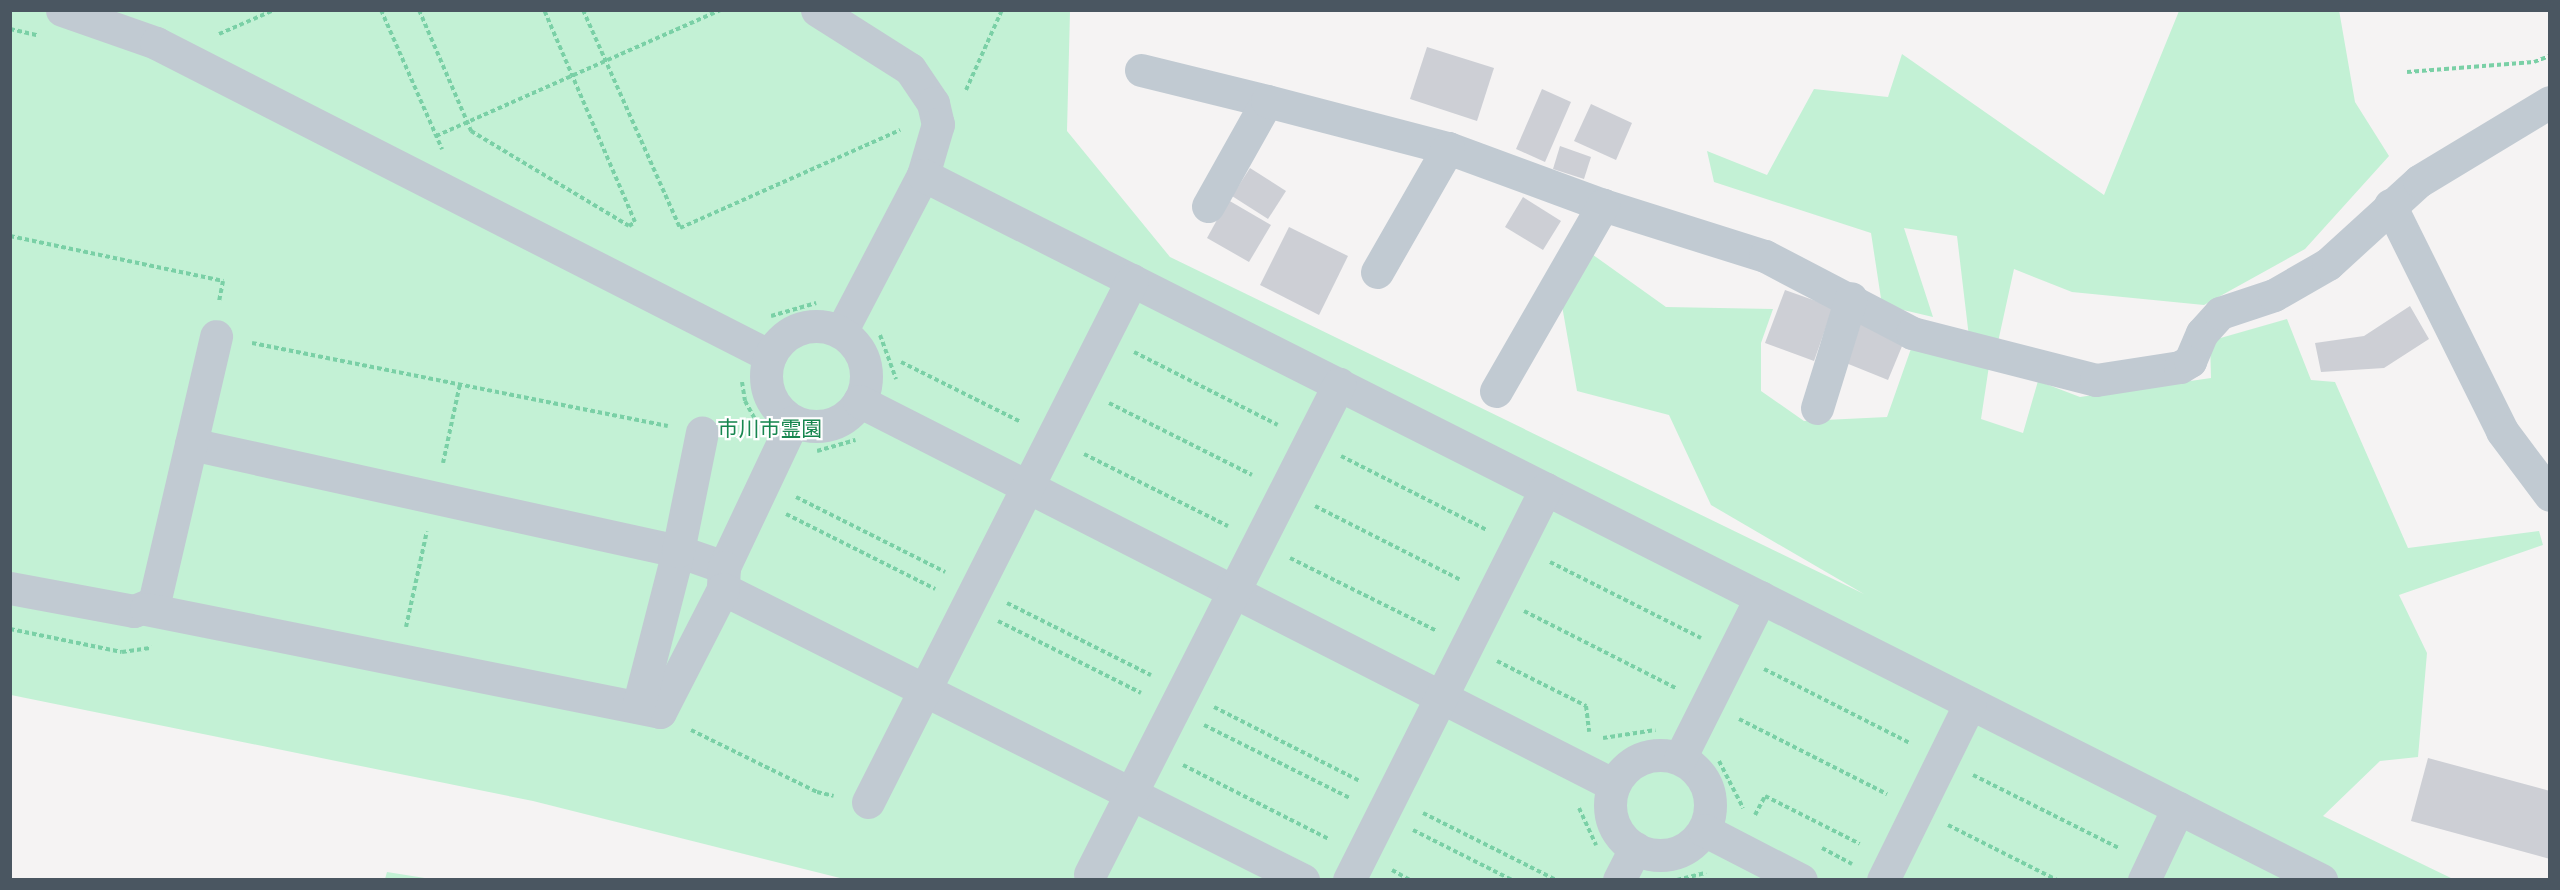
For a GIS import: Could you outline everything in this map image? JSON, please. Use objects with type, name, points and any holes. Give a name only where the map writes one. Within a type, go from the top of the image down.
[{"type":"street","points":[[62,10],[156,43],[770,356]]},
{"type":"street","points":[[817,10],[910,69],[923,85],[936,127],[923,175],[841,332]]},
{"type":"street","points":[[1141,69],[1448,148],[1603,205],[1765,256],[1851,298],[1912,333],[2096,380],[2180,367],[2190,362],[2202,333],[2220,313],[2274,295],[2328,264],[2390,205],[2419,181],[2550,102]]},
{"type":"street","points":[[1208,206],[1267,101]]},
{"type":"street","points":[[1377,272],[1448,148]]},
{"type":"street","points":[[923,175],[2320,879]]},
{"type":"street","points":[[1496,391],[1603,205]]},
{"type":"street","points":[[2390,205],[2502,431],[2550,495]]},
{"type":"street","points":[[868,802],[1132,280]]},
{"type":"street","points":[[1817,408],[1851,298]]},
{"type":"street","points":[[822,326],[841,332],[853,341],[864,362],[865,385],[859,401],[848,415],[827,425],[793,421],[769,395],[766,372],[770,356],[779,341],[799,328],[822,326]]},
{"type":"street","points":[[146,609],[154,603],[216,336]]},
{"type":"street","points":[[1090,874],[1339,384]]},
{"type":"street","points":[[859,401],[1614,785]]},
{"type":"street","points":[[649,709],[723,578],[754,498],[793,421]]},
{"type":"street","points":[[649,709],[702,432]]},
{"type":"street","points":[[191,444],[678,551],[925,690],[1303,879]]},
{"type":"street","points":[[1355,867],[1546,489]]},
{"type":"street","points":[[10,588],[134,611],[146,609],[649,709]]},
{"type":"street","points":[[1680,758],[1761,597]]},
{"type":"street","points":[[1879,869],[1917,809],[1970,703]]},
{"type":"street","points":[[1666,755],[1680,758],[1697,771],[1708,791],[1710,814],[1704,830],[1692,844],[1672,854],[1648,854],[1635,848],[1614,824],[1610,802],[1614,785],[1624,770],[1643,757],[1666,755]]},
{"type":"street","points":[[2148,872],[2178,808]]},
{"type":"street","points":[[1704,830],[1801,879]]},
{"type":"street","points":[[1619,879],[1635,848]]},
{"type":"path","points":[[212,37],[274,10]]},
{"type":"path","points":[[381,10],[445,155]]},
{"type":"path","points":[[419,10],[471,131],[629,226],[635,222],[544,10]]},
{"type":"path","points":[[583,10],[680,228],[936,127],[953,118],[1002,10]]},
{"type":"path","points":[[436,136],[721,10]]},
{"type":"path","points":[[2407,72],[2534,62],[2550,56]]},
{"type":"path","points":[[10,236],[223,281],[214,327],[216,336],[702,432]]},
{"type":"path","points":[[874,328],[885,345],[898,382]]},
{"type":"path","points":[[1103,337],[1942,759],[2148,872]]},
{"type":"path","points":[[1078,387],[2057,879]]},
{"type":"path","points":[[754,498],[1512,879]]},
{"type":"path","points":[[649,709],[817,792],[868,802]]},
{"type":"path","points":[[1579,726],[1608,738],[1664,730]]},
{"type":"path","points":[[1153,750],[1355,867],[1410,879]]},
{"type":"path","points":[[1715,754],[1740,805],[1766,820]]},
{"type":"path","points":[[1755,814],[1765,796],[1879,869]]},
{"type":"path","points":[[1819,847],[1879,869]]},
{"type":"path","points":[[1677,879],[1716,873]]},
{"type":"green space","points":[[2339,10],[2355,102],[2389,156],[2305,249],[2204,305],[2072,292],[2014,269],[1998,342],[1969,337],[1957,236],[1904,228],[1933,317],[1882,305],[1871,233],[1714,182],[1707,151],[1767,175],[1814,89],[1888,97],[1902,54],[2104,195],[2179,11]]},
{"type":"green space","name":"市川市霊園","points":[[10,11],[1070,11],[1067,131],[1170,257],[1864,594],[1711,505],[1669,415],[1577,391],[1561,300],[1589,252],[1666,307],[1773,309],[1761,343],[1761,391],[1804,421],[1887,417],[1913,343],[1989,366],[1981,419],[2023,433],[2038,381],[2080,397],[2211,378],[2210,341],[2287,319],[2311,380],[2335,382],[2408,548],[2539,531],[2543,545],[2399,595],[2427,653],[2418,757],[2380,761],[2323,816],[2453,879],[844,879],[533,801],[11,695]]},
{"type":"green space","points":[[387,872],[431,879],[385,879]]},
{"type":"building","points":[[1427,47],[1494,68],[1477,121],[1410,99]]},
{"type":"building","points":[[1542,89],[1571,102],[1545,162],[1516,149]]},
{"type":"building","points":[[1591,104],[1632,123],[1616,160],[1574,141]]},
{"type":"building","points":[[1560,146],[1591,157],[1584,179],[1553,169]]},
{"type":"building","points":[[1250,168],[1286,191],[1268,219],[1232,196]]},
{"type":"building","points":[[1523,197],[1561,221],[1543,250],[1505,227]]},
{"type":"building","points":[[1228,200],[1271,225],[1249,262],[1207,238]]},
{"type":"building","points":[[1289,227],[1348,256],[1319,315],[1260,285]]},
{"type":"building","points":[[1785,290],[1833,307],[1814,361],[1765,343]]},
{"type":"building","points":[[2410,306],[2429,339],[2384,368],[2321,372],[2315,343],[2364,336]]},
{"type":"building","points":[[1857,320],[1905,339],[1888,380],[1841,361]]},
{"type":"building","points":[[2428,758],[2550,791],[2550,859],[2411,821]]}]
